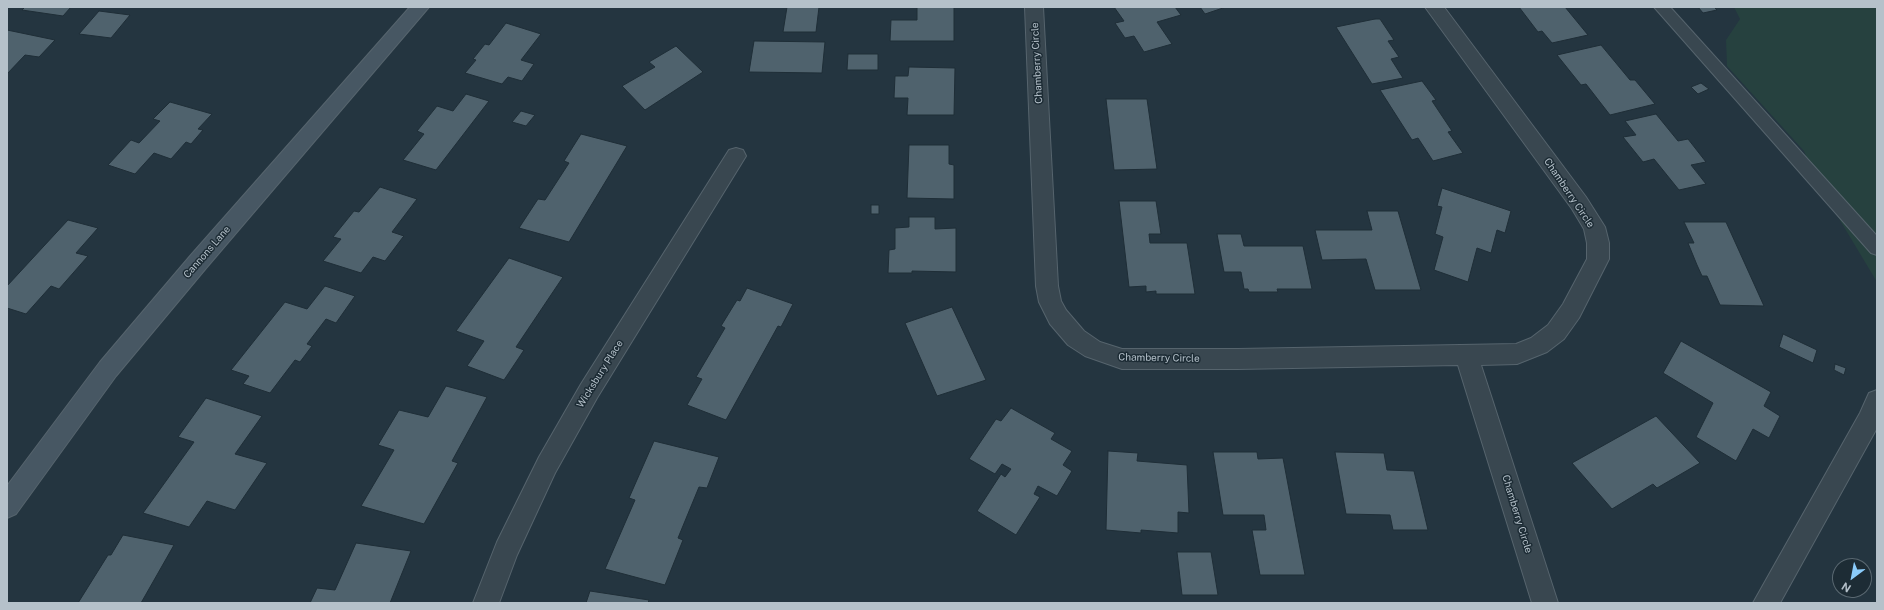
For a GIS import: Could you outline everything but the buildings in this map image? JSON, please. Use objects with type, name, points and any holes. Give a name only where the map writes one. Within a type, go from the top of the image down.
[{"type":"main road","name":"Cannons Lane","points":[[7,506],[113,363],[199,261],[420,7]]},
{"type":"street","name":"Chamberry Circle","points":[[1034,7],[1047,286],[1050,302],[1058,317],[1076,338],[1093,349],[1122,359],[1238,359],[1517,354],[1539,345],[1556,332],[1571,311],[1598,259],[1598,243],[1594,227],[1579,203],[1434,7]]},
{"type":"street","name":"Wicksbury Place","points":[[486,603],[506,552],[551,458],[589,391],[736,156]]},
{"type":"street","name":"Chamberry Circle","points":[[1467,356],[1545,603]]},
{"type":"street","points":[[1766,603],[1870,418],[1877,400]]},
{"type":"lane","points":[[1661,7],[1877,248]]},
{"type":"green space","points":[[1734,7],[1877,7],[1877,282],[1817,182],[1804,151],[1727,66],[1726,40],[1740,19]]}]
